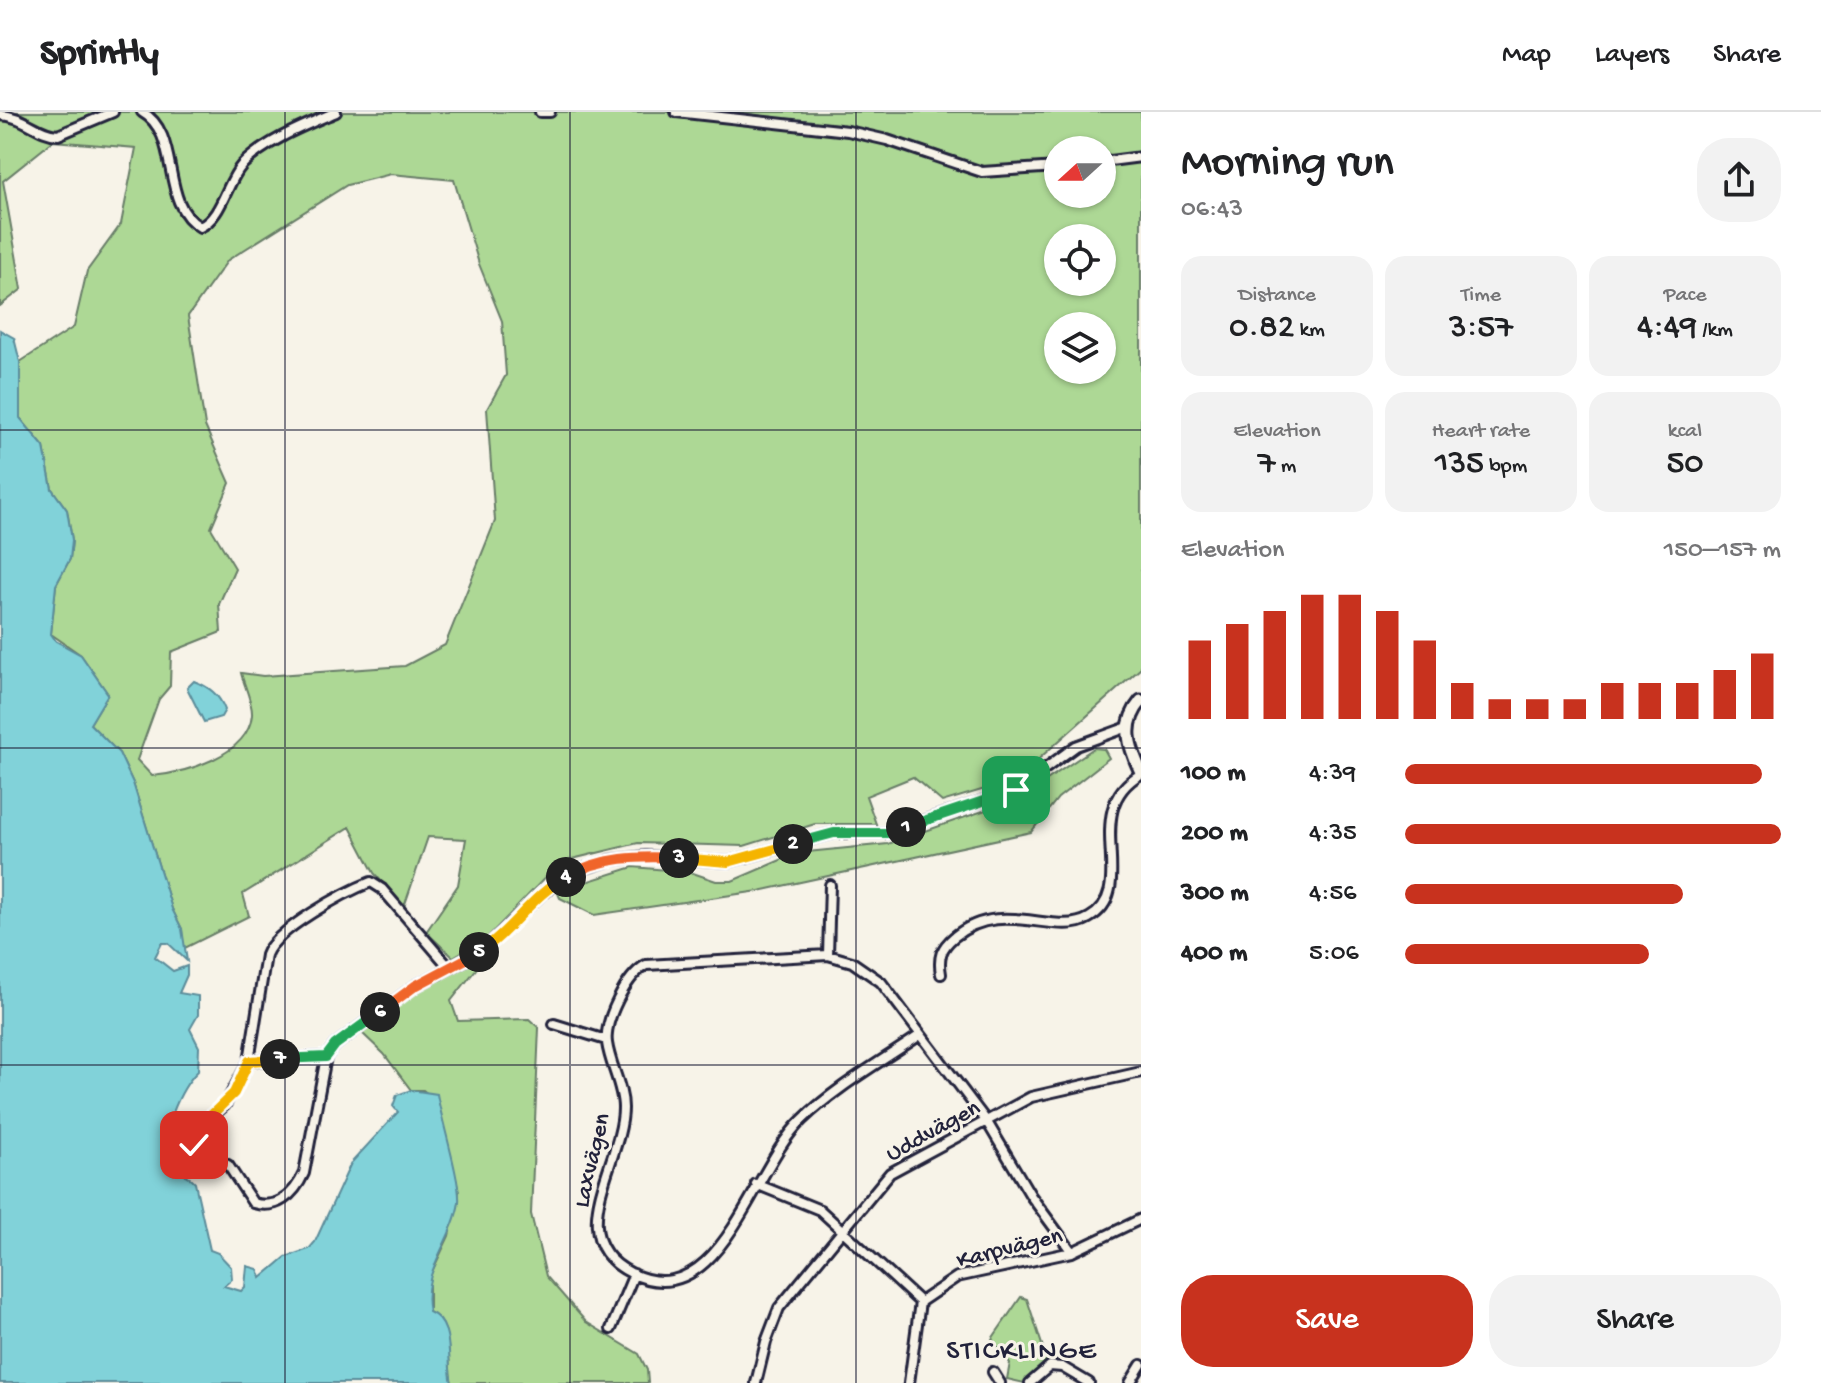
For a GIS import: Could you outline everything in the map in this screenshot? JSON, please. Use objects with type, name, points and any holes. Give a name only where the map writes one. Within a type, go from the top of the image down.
[{"type":"street","points":[[0,115],[18,116],[49,134],[58,135],[113,112]]},
{"type":"street","points":[[142,112],[156,124],[180,200],[190,218],[200,227],[210,222],[226,187],[245,162],[336,112]]},
{"type":"street","points":[[540,112],[550,112]]},
{"type":"street","points":[[676,112],[848,131],[887,140],[982,172],[1044,168]]},
{"type":"street","points":[[1116,160],[1141,157]]},
{"type":"street","points":[[941,974],[942,949],[970,927],[1006,917],[1073,924],[1097,913],[1110,893],[1114,798],[1126,783],[1141,773],[1131,751],[1128,727],[1132,712],[1141,701]]},
{"type":"street","points":[[448,966],[382,889],[371,882],[269,945],[249,1061],[234,1093],[200,1126],[193,1139],[199,1153],[233,1170],[253,1203],[267,1206],[292,1194],[304,1173],[326,1057],[335,1045],[448,966],[496,940],[558,881],[593,864],[646,856],[728,862],[834,833],[887,833],[1016,790],[1076,746],[1128,727]]},
{"type":"street","points":[[828,955],[830,885]]},
{"type":"street","points":[[554,1024],[606,1040],[621,992],[629,977],[646,965],[828,955],[852,962],[881,982],[987,1122],[1031,1196],[1072,1252]]},
{"type":"street","points":[[611,1329],[634,1274],[660,1281],[697,1272],[716,1255],[756,1184],[801,1120],[920,1035]]},
{"type":"street","name":"Laxvägen","points":[[606,1040],[623,1113],[601,1192],[596,1223],[602,1247],[610,1257],[634,1274]]},
{"type":"street","points":[[249,1061],[326,1057]]},
{"type":"street","name":"Uddvägen","points":[[756,1383],[766,1342],[779,1308],[890,1173],[1031,1097],[1141,1072]]},
{"type":"street","points":[[756,1184],[820,1210],[920,1302],[909,1383]]},
{"type":"street","name":"Karpvägen","points":[[920,1302],[957,1277],[1072,1252],[1141,1219]]},
{"type":"street","points":[[1130,1383],[1141,1365]]},
{"type":"street","points":[[1030,1383],[1050,1366],[1062,1367],[1089,1383]]},
{"type":"street","points":[[993,1372],[1000,1383]]},
{"type":"green space","points":[[0,112],[1141,112],[1141,668],[1015,780],[942,802],[913,777],[866,796],[876,824],[815,824],[744,846],[638,843],[560,862],[489,936],[453,957],[426,932],[458,885],[466,839],[428,837],[404,907],[374,873],[350,827],[243,894],[249,916],[183,949],[182,929],[172,909],[133,783],[119,753],[90,724],[108,694],[81,655],[51,634],[56,585],[70,559],[72,540],[67,510],[52,489],[44,447],[20,418],[20,362],[74,327],[87,271],[121,224],[136,148],[53,141],[3,181],[22,289],[0,306]],"holes":[[[391,174],[454,180],[479,264],[502,321],[506,375],[487,409],[495,521],[445,645],[405,666],[263,676],[241,673],[252,715],[248,729],[239,741],[212,760],[181,771],[152,776],[137,760],[159,699],[170,686],[171,652],[221,632],[219,604],[235,568],[211,528],[230,483],[205,426],[188,316],[228,260],[347,185]]]},
{"type":"green space","points":[[1094,748],[1104,749],[1109,758],[1058,798],[1031,832],[759,891],[594,915],[560,898],[557,891],[633,867],[690,872],[716,881],[732,881],[797,853],[888,844],[1020,798]]},
{"type":"green space","points":[[473,961],[477,968],[451,1001],[458,1021],[529,1019],[539,1028],[531,1214],[546,1276],[586,1322],[639,1354],[647,1370],[648,1383],[452,1383],[446,1333],[437,1317],[429,1312],[429,1278],[449,1236],[459,1192],[438,1102],[423,1090],[411,1090],[384,1054],[360,1031],[411,993]]},
{"type":"green space","points":[[1021,1297],[1027,1299],[1047,1360],[1024,1383],[1007,1379],[1010,1363],[992,1339]]},
{"type":"water","points":[[0,330],[14,338],[20,362],[20,418],[44,447],[52,489],[67,510],[72,540],[70,559],[56,585],[51,634],[56,641],[81,655],[108,694],[90,724],[119,753],[133,783],[172,909],[182,929],[187,961],[168,943],[162,943],[155,957],[173,971],[187,966],[187,975],[179,993],[198,996],[198,1015],[190,1029],[199,1047],[198,1071],[184,1089],[173,1112],[164,1160],[195,1183],[210,1250],[218,1253],[231,1267],[232,1279],[224,1286],[241,1291],[245,1287],[247,1266],[258,1269],[261,1278],[286,1257],[309,1249],[315,1242],[351,1163],[398,1112],[393,1106],[397,1095],[411,1090],[437,1094],[457,1180],[459,1202],[451,1230],[433,1269],[427,1297],[429,1312],[437,1317],[447,1333],[452,1383],[0,1383]]},
{"type":"water","points":[[194,681],[217,695],[225,710],[221,717],[204,722],[187,688]]},
{"type":"district","name":"STICKLINGE","points":[[1022,1348]]},
{"type":"route","points":[[194,1145],[195,1131],[225,1105],[249,1061],[326,1057],[335,1045],[415,986],[448,966],[482,951],[543,893],[576,871],[611,860],[646,856],[728,862],[834,833],[887,833],[1016,790]]}]
